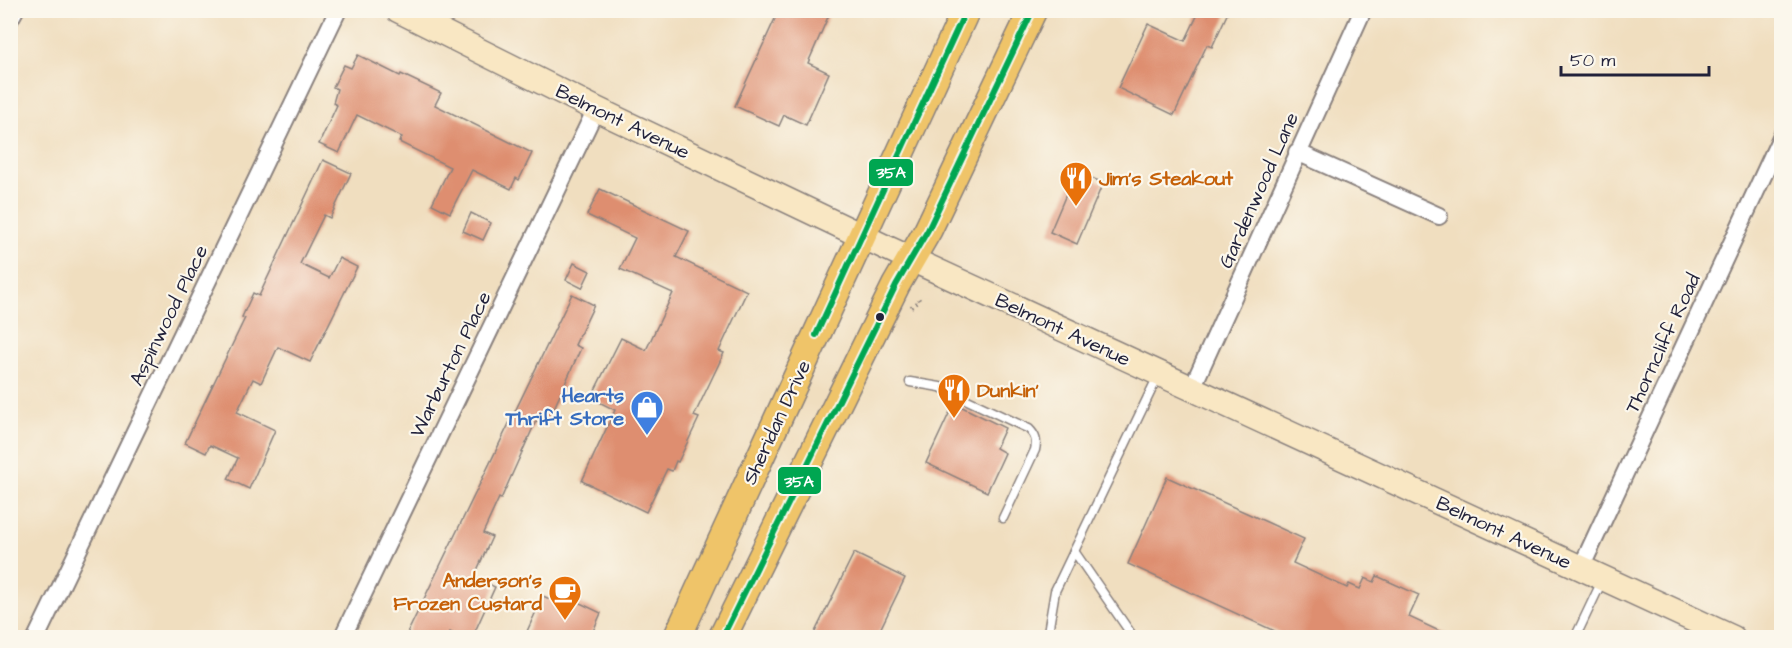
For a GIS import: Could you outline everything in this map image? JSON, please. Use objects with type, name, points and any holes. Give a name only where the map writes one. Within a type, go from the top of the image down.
[{"type":"main road","name":"Sheridan Drive","points":[[677,638],[966,10]]},
{"type":"main road","points":[[722,638],[885,305],[933,219],[1034,10]]},
{"type":"street","points":[[10,19],[15,10]]},
{"type":"street","name":"Aspinwood Place","points":[[36,638],[339,10]]},
{"type":"street","name":"Belmont Avenue","points":[[398,10],[596,109],[861,236],[1732,638]]},
{"type":"street","name":"Gardenwood Lane","points":[[1192,388],[1363,10]]},
{"type":"street","name":"Warburton Place","points":[[342,638],[596,109]]},
{"type":"street","name":"Thorncliff Road","points":[[1581,568],[1782,135]]},
{"type":"street","points":[[1298,152],[1439,216]]},
{"type":"lane","points":[[1047,638],[1054,591],[1160,373]]},
{"type":"lane","points":[[910,382],[940,387],[1029,429],[1035,435],[1037,442],[1035,450],[1003,518]]},
{"type":"lane","points":[[1074,551],[1134,638]]},
{"type":"lane","points":[[1575,638],[1603,578]]},
{"type":"building","points":[[779,10],[831,10],[808,63],[829,73],[806,125],[784,115],[779,126],[735,106]]},
{"type":"building","points":[[1200,10],[1229,10],[1212,47],[1207,45],[1174,115],[1118,88],[1148,24],[1185,41]]},
{"type":"building","points":[[358,55],[441,93],[435,105],[532,153],[519,180],[516,178],[511,189],[472,170],[450,213],[432,204],[450,167],[399,142],[402,137],[357,115],[339,153],[319,144],[337,105],[333,103],[337,89],[333,87],[344,65],[351,68]]},
{"type":"building","points":[[323,160],[351,173],[330,218],[324,215],[300,264],[329,278],[339,258],[357,267],[310,362],[278,347],[261,383],[253,379],[237,412],[275,430],[249,489],[228,479],[238,458],[210,445],[206,453],[185,443],[245,318],[242,317],[253,293],[259,296]]},
{"type":"building","name":"Jim's Steakout","points":[[1076,171],[1103,183],[1077,244],[1050,232]]},
{"type":"building","points":[[600,189],[689,231],[676,257],[747,291],[719,351],[724,353],[694,416],[699,418],[678,462],[676,461],[672,471],[667,469],[646,512],[582,481],[615,410],[591,398],[621,338],[646,350],[673,293],[620,269],[635,238],[587,215]]},
{"type":"building","points":[[471,213],[491,223],[483,240],[463,231]]},
{"type":"building","points":[[574,263],[590,271],[582,288],[566,280]]},
{"type":"building","points":[[572,294],[594,305],[575,345],[581,348],[546,426],[536,421],[483,533],[492,537],[474,577],[495,587],[472,638],[462,638],[450,632],[448,638],[405,638]]},
{"type":"building","points":[[954,403],[1005,428],[996,448],[1005,453],[987,492],[926,463]]},
{"type":"building","points":[[1167,477],[1304,539],[1293,563],[1347,588],[1349,584],[1360,589],[1365,578],[1374,582],[1377,576],[1419,595],[1409,617],[1454,638],[1277,638],[1279,633],[1128,564]]},
{"type":"building","points":[[854,553],[905,578],[876,638],[812,638]]},
{"type":"building","name":"Anderson's Frozen Custard","points":[[543,596],[572,609],[576,601],[601,613],[590,638],[524,638]]},
{"type":"transit line","name":"35A","points":[[816,335],[966,10]]},
{"type":"transit line","name":"35A","points":[[722,638],[896,285],[928,230],[1033,10]]},
{"type":"place","name":"Jim's Steakout","points":[[1076,207]]},
{"type":"place","name":"Dunkin'","points":[[954,419]]},
{"type":"place","name":"Hearts Thrift Store","points":[[647,436]]},
{"type":"place","name":"Anderson's Frozen Custard","points":[[565,621]]}]
